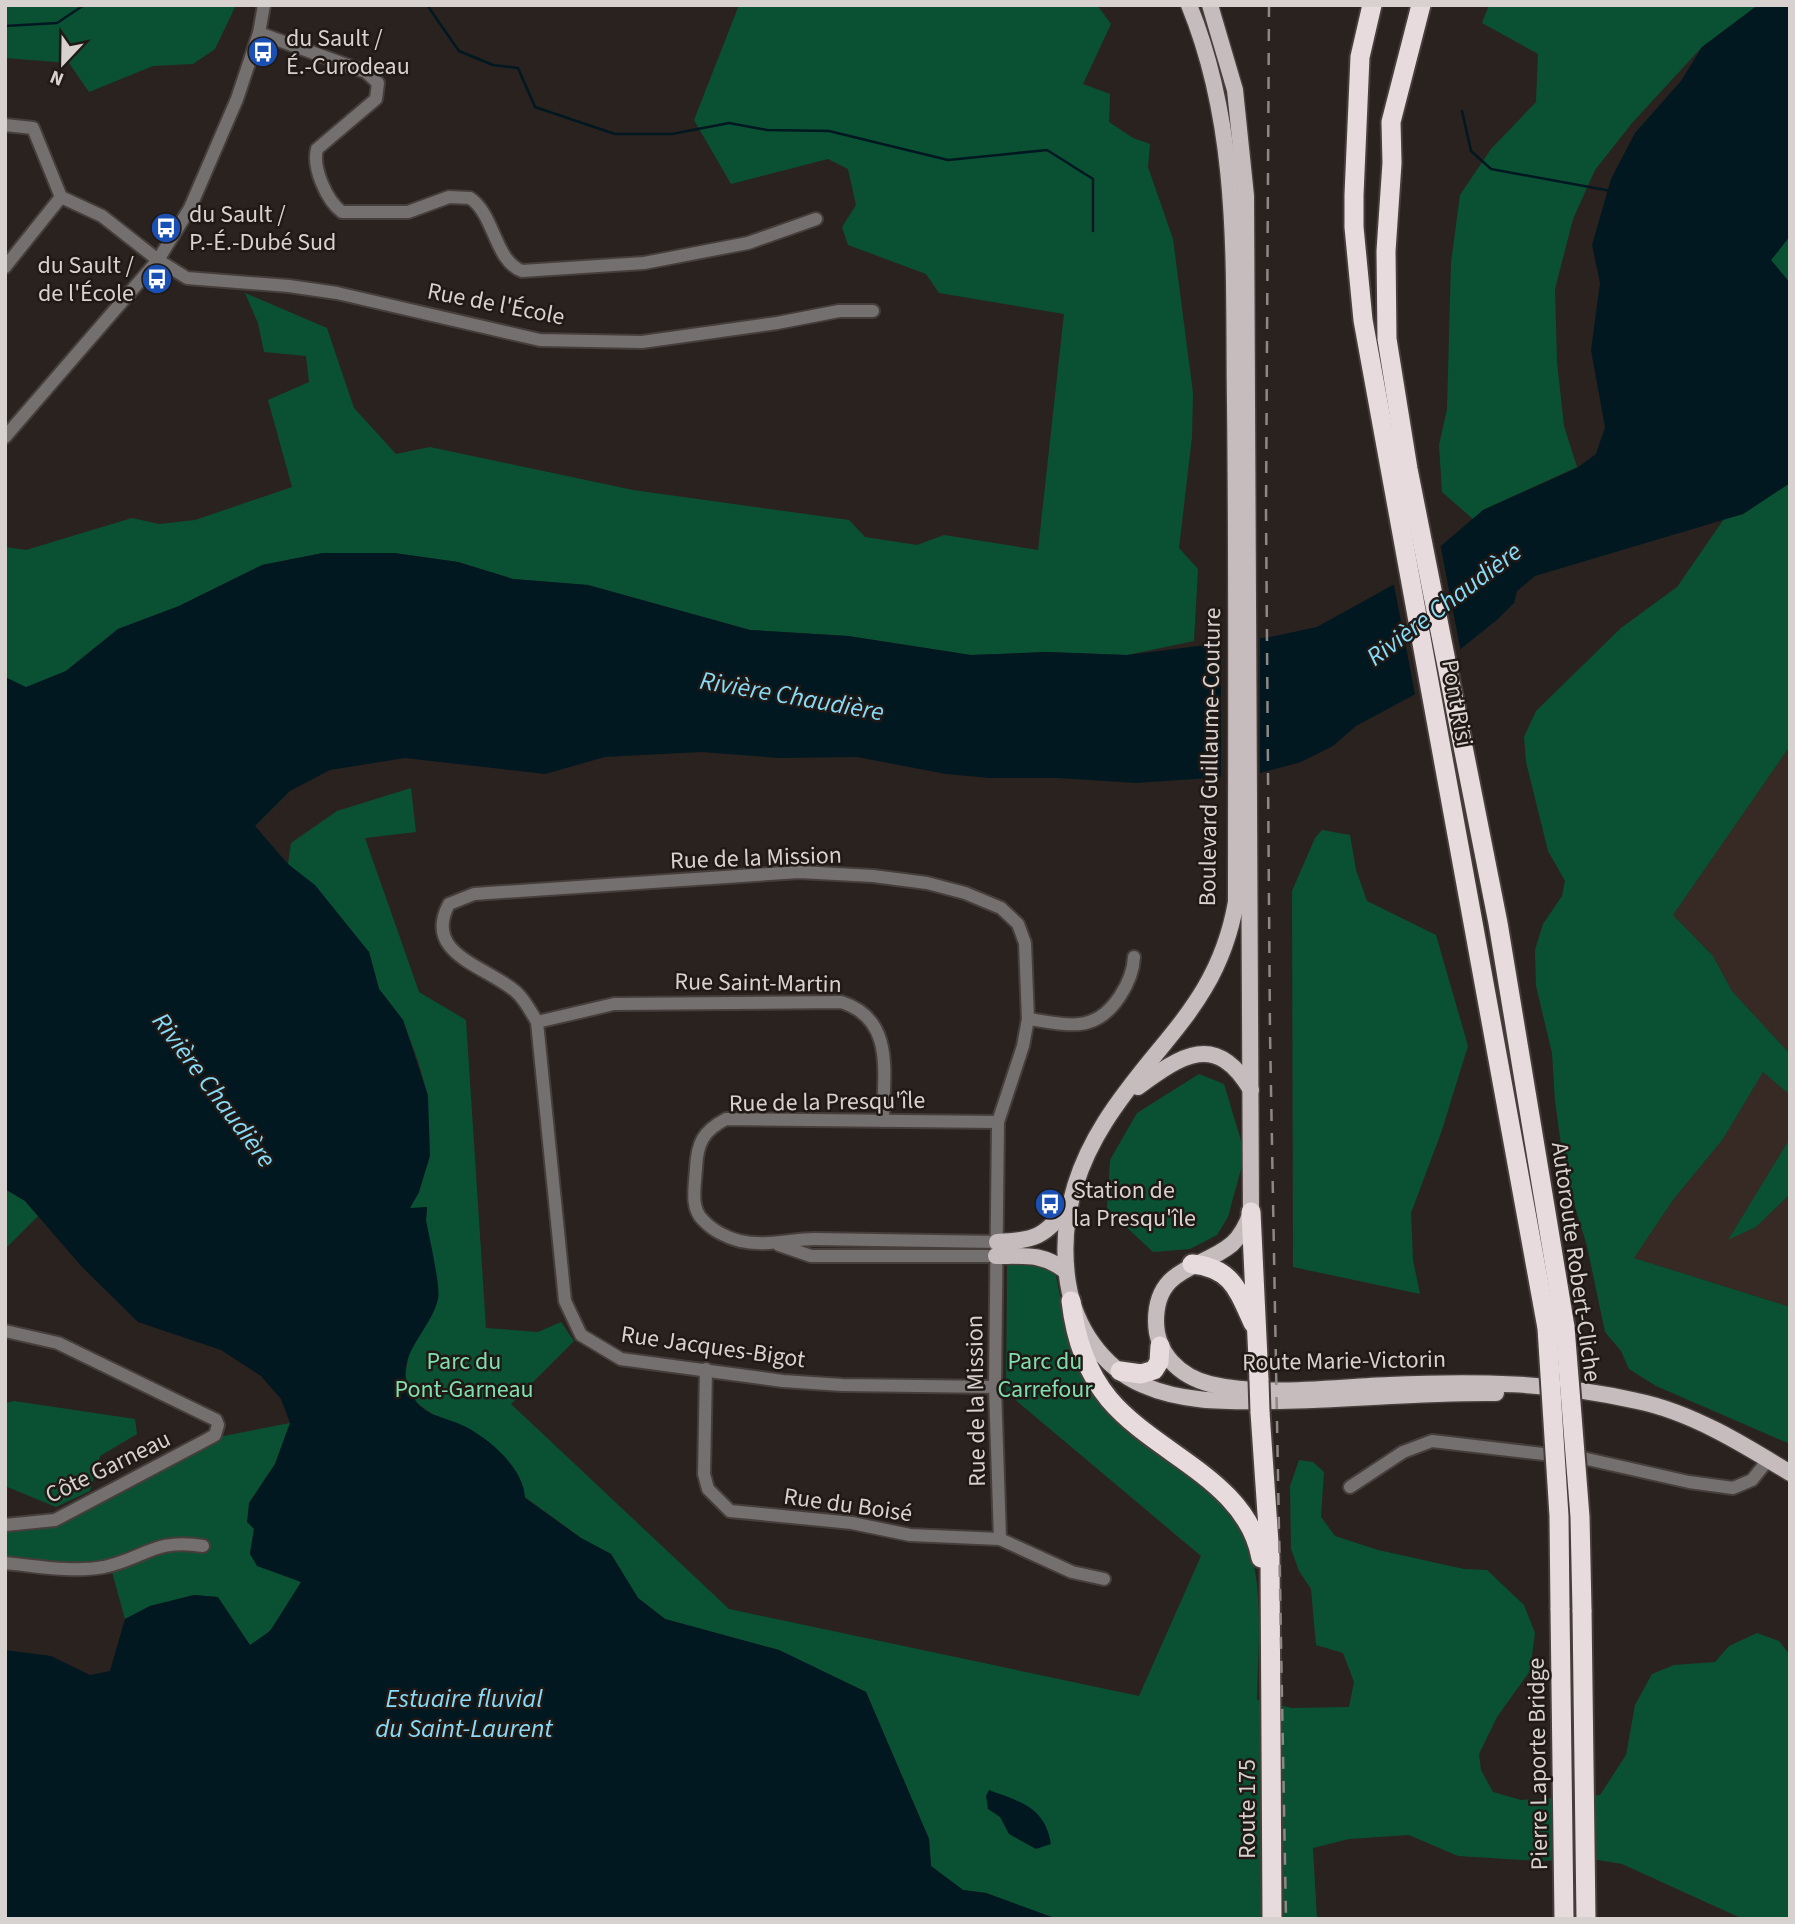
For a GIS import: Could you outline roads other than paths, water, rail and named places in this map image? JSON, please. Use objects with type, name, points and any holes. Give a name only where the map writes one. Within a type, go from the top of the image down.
[{"type":"highway","points":[[1358,5],[1360,57],[1354,227],[1363,320],[1399,472]]},
{"type":"highway","points":[[1360,57],[1373,5]]},
{"type":"highway","points":[[1399,472],[1387,339],[1386,251],[1392,163],[1391,122],[1421,5]]},
{"type":"highway","points":[[1392,163],[1433,5]]},
{"type":"highway","name":"Pont Risi","points":[[1399,472],[1498,923]]},
{"type":"highway","name":"Pont Risi","points":[[1399,472],[1476,938]]},
{"type":"highway","name":"Autoroute Robert-Cliche","points":[[1498,923],[1580,1517],[1582,1610]]},
{"type":"highway","name":"Autoroute Robert-Cliche","points":[[1476,938],[1556,1328],[1560,1608]]},
{"type":"highway","name":"Boulevard Guillaume-Couture","points":[[1251,1212],[1270,1557],[1272,1700]]},
{"type":"highway","points":[[1192,1264],[1208,1266],[1225,1274],[1235,1285],[1256,1331]]},
{"type":"highway","name":"Boulevard Guillaume-Couture","points":[[1071,1301],[1081,1350],[1109,1399],[1148,1436],[1232,1499],[1248,1521],[1258,1539],[1269,1600]]},
{"type":"highway","points":[[1119,1371],[1141,1374],[1154,1370],[1160,1362],[1160,1346]]},
{"type":"highway","name":"Pierre Laporte Bridge","points":[[1560,1608],[1564,1919]]},
{"type":"highway","name":"Pierre Laporte Bridge","points":[[1582,1610],[1586,1919]]},
{"type":"highway","name":"Route 175","points":[[1272,1700],[1272,1919]]},
{"type":"main road","name":"Boulevard Guillaume-Couture","points":[[1189,5],[1211,72],[1223,127],[1231,187],[1243,545]]},
{"type":"main road","name":"Boulevard Guillaume-Couture","points":[[1210,5],[1235,89],[1244,152],[1244,902],[1252,1093],[1251,1212]]},
{"type":"main road","name":"Boulevard Guillaume-Couture","points":[[1071,1301],[1066,1272],[1068,1206],[1090,1148],[1201,996],[1226,948],[1244,902]]},
{"type":"main road","points":[[1125,1097],[1183,1058],[1203,1053],[1230,1062],[1239,1070],[1252,1093]]},
{"type":"main road","points":[[997,1249],[1033,1240],[1046,1232],[1068,1206]]},
{"type":"main road","points":[[1160,1346],[1156,1321],[1160,1297],[1171,1279],[1192,1264],[1232,1244],[1245,1228],[1251,1212]]},
{"type":"main road","points":[[997,1249],[1050,1259],[1066,1272]]},
{"type":"main road","name":"Route Marie-Victorin","points":[[1071,1301],[1094,1349],[1119,1371],[1142,1385],[1164,1392],[1224,1401],[1457,1392],[1596,1395]]},
{"type":"main road","name":"Route Marie-Victorin","points":[[1160,1346],[1170,1361],[1193,1378],[1235,1387],[1297,1389],[1459,1381],[1531,1383],[1638,1401],[1675,1413],[1790,1473]]},
{"type":"street","points":[[5,438],[158,260],[190,208],[237,99],[259,33],[264,5]]},
{"type":"street","points":[[259,33],[366,72],[378,83],[376,99],[317,149],[317,169],[335,207],[342,212],[408,212],[449,197],[470,198],[485,213],[509,262],[522,271],[644,263],[748,243],[816,219]]},
{"type":"street","points":[[5,125],[33,128],[61,197],[5,267]]},
{"type":"street","name":"Rue de l'École","points":[[61,197],[102,216],[158,260],[187,278],[289,286],[337,293],[540,340],[642,341],[777,323],[839,311],[873,310]]},
{"type":"street","name":"Rue de la Mission","points":[[537,1021],[517,992],[449,947],[442,934],[442,916],[449,904],[474,894],[799,872],[927,883],[1001,908],[1018,925],[1025,943],[1028,1019],[1023,1046],[998,1122],[995,1387],[1000,1539]]},
{"type":"street","points":[[1028,1019],[1090,1022],[1102,1015],[1124,989],[1134,957]]},
{"type":"street","name":"Rue Saint-Martin","points":[[537,1021],[614,1004],[841,1002],[867,1014],[875,1024],[881,1041],[883,1121]]},
{"type":"street","name":"Rue Jacques-Bigot","points":[[537,1021],[565,1301],[581,1335],[621,1359],[783,1381],[842,1385],[995,1387]]},
{"type":"street","name":"Rue de la Presqu'île","points":[[997,1249],[811,1256],[776,1244],[740,1241],[718,1232],[701,1219],[694,1203],[696,1151],[708,1130],[726,1119],[998,1122]]},
{"type":"street","name":"Côte Garneau","points":[[5,1331],[58,1343],[216,1420],[218,1425],[215,1434],[208,1439],[55,1520],[5,1525]]},
{"type":"street","name":"Rue du Boisé","points":[[706,1369],[704,1474],[715,1498],[730,1511],[825,1519],[910,1535],[1000,1539],[1072,1572],[1104,1578]]},
{"type":"street","points":[[1350,1487],[1403,1452],[1432,1441],[1587,1459],[1689,1482],[1734,1488],[1752,1480],[1768,1460]]},
{"type":"street","points":[[5,1563],[76,1570],[105,1567],[169,1543],[204,1546]]},
{"type":"water","points":[[1758,5],[1790,5],[1790,236],[1771,260],[1790,283],[1790,483],[1743,514],[1535,576],[1517,591],[1514,603],[1457,652],[1423,690],[1356,726],[1333,746],[1301,762],[1253,775],[1136,783],[946,774],[857,757],[779,758],[701,752],[605,757],[545,774],[405,758],[330,770],[290,791],[255,826],[288,864],[315,885],[369,952],[379,989],[403,1020],[428,1096],[430,1156],[419,1192],[410,1208],[427,1207],[426,1220],[438,1299],[408,1360],[408,1385],[415,1400],[425,1410],[460,1424],[486,1440],[504,1456],[519,1476],[525,1498],[581,1538],[611,1554],[638,1598],[665,1619],[779,1650],[866,1692],[929,1839],[931,1866],[963,1890],[986,1893],[1057,1919],[5,1919],[5,1650],[51,1656],[90,1675],[110,1671],[125,1619],[150,1606],[194,1595],[218,1597],[250,1645],[270,1631],[301,1582],[257,1566],[250,1554],[254,1529],[247,1522],[249,1503],[275,1464],[290,1423],[281,1399],[261,1376],[221,1350],[138,1322],[82,1267],[25,1201],[5,1189],[5,677],[26,687],[66,671],[118,629],[179,606],[262,565],[323,553],[394,553],[458,562],[513,579],[588,585],[750,630],[848,636],[971,655],[1047,652],[1127,655],[1270,637],[1317,627],[1400,581],[1483,510],[1577,468],[1596,454],[1605,427],[1591,350],[1600,283],[1592,245],[1611,179],[1635,133],[1681,81],[1702,47]]},
{"type":"water","points":[[989,1790],[1021,1803],[1037,1814],[1048,1832],[1051,1844],[1036,1849],[1009,1834],[1000,1817],[988,1809],[986,1796]]},
{"type":"waterway","points":[[5,26],[57,23],[84,5]]},
{"type":"waterway","points":[[427,5],[459,51],[493,65],[518,68],[535,107],[615,134],[672,134],[729,123],[767,130],[829,131],[948,160],[1047,150],[1093,179],[1093,231]]},
{"type":"waterway","points":[[1462,111],[1471,151],[1491,169],[1611,191]]},
{"type":"railway","points":[[1269,5],[1266,511],[1270,1033],[1286,1919]]},
{"type":"place","name":"du Sault / É.-Curodeau","points":[[263,52]]},
{"type":"place","name":"du Sault / P.-É.-Dubé Sud","points":[[166,228]]},
{"type":"place","name":"du Sault / de l'École","points":[[157,279]]},
{"type":"place","name":"Station de la Presqu'île","points":[[1050,1204]]},
{"type":"water label","name":"Rivière Chaudière","points":[[1444,604]]},
{"type":"water label","name":"Rivière Chaudière","points":[[792,696]]},
{"type":"water label","name":"Rivière Chaudière","points":[[214,1090]]},
{"type":"water label","name":"Estuaire fluvial du Saint-Laurent","points":[[464,1713]]},
{"type":"park label","name":"Parc du Pont-Garneau","points":[[464,1375]]},
{"type":"park label","name":"Parc du Carrefour","points":[[1045,1375]]}]
